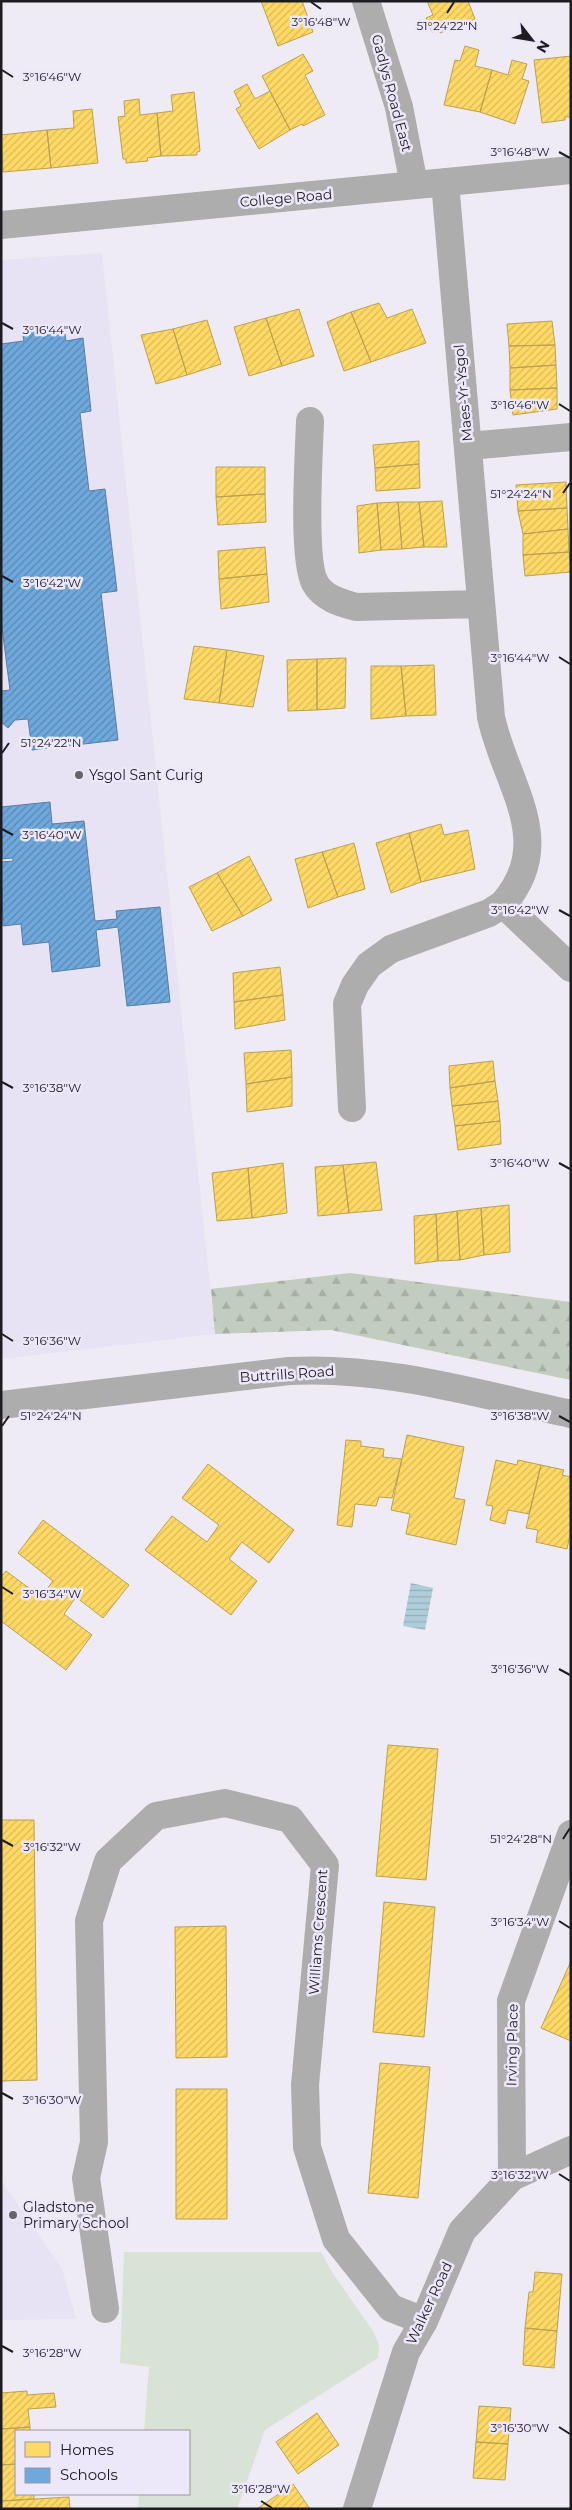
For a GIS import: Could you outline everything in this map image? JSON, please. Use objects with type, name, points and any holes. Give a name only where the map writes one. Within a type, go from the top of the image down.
[{"type":"street","name":"Gadlys Road East","points":[[366,1],[399,106],[414,185]]},
{"type":"street","name":"College Road","points":[[1,225],[571,170]]},
{"type":"street","name":"Maes-Yr-Ysgol","points":[[352,1108],[347,1004],[355,985],[369,965],[391,949],[489,913],[503,904],[514,891],[522,876],[528,850],[528,829],[523,806],[494,732],[480,604],[445,182]]},
{"type":"street","points":[[310,421],[308,550],[315,583],[324,594],[356,608],[480,604]]},
{"type":"street","points":[[468,446],[571,437]]},
{"type":"street","points":[[503,904],[571,968]]},
{"type":"street","name":"Buttrills Road","points":[[1,1405],[290,1370],[326,1369],[366,1372],[410,1379],[571,1414]]},
{"type":"street","name":"Williams Crescent","points":[[104,2309],[86,2178],[94,2142],[89,1921],[108,1861],[156,1816],[225,1803],[290,1820],[325,1865],[306,2085],[307,2147],[336,2239],[391,2308],[424,2321]]},
{"type":"street","name":"Irving Place","points":[[512,2177],[511,2001],[571,1834]]},
{"type":"street","name":"Walker Road","points":[[357,2509],[406,2352],[424,2321],[462,2230],[512,2177],[571,2150]]},
{"type":"shaded area","name":"Ysgol Sant Curig","points":[[102,253],[215,1334],[1,1359],[1,260]]},
{"type":"shaded area","name":"Gladstone Primary School","points":[[1,2180],[62,2269],[76,2319],[1,2320]]},
{"type":"green space","points":[[350,1273],[571,1302],[571,1380],[331,1330],[215,1334],[211,1289]]},
{"type":"green space","points":[[124,2252],[321,2252],[332,2272],[373,2331],[379,2345],[378,2358],[265,2430],[237,2509],[138,2509],[139,2495],[190,2495],[190,2430],[144,2430],[149,2367],[120,2363]]},
{"type":"water","points":[[411,1583],[433,1588],[425,1630],[403,1626]]},
{"type":"building: Homes","points":[[261,1],[302,1],[313,32],[278,46]]},
{"type":"building: Homes","points":[[427,1],[468,1],[475,19],[440,33],[439,29],[432,32],[426,18],[433,15]]},
{"type":"building: Homes","points":[[465,46],[479,50],[475,66],[492,70],[480,112],[444,105],[455,60],[460,61]]},
{"type":"building: Homes","points":[[303,54],[313,71],[305,75],[325,115],[290,130],[262,76]]},
{"type":"building: Homes","points":[[571,56],[571,117],[565,117],[565,120],[542,123],[534,60]]},
{"type":"building: Homes","points":[[512,60],[527,64],[522,79],[529,81],[515,124],[480,112],[492,70],[508,75]]},
{"type":"building: Homes","points":[[247,84],[255,99],[270,91],[290,130],[259,149],[236,109],[241,106],[234,91]]},
{"type":"building: Homes","points":[[194,92],[200,151],[197,152],[197,155],[161,156],[157,113],[173,111],[171,95]]},
{"type":"building: Homes","points":[[139,99],[140,115],[157,113],[161,156],[147,158],[148,161],[126,163],[126,159],[123,159],[118,117],[125,116],[124,101]]},
{"type":"building: Homes","points":[[92,109],[98,163],[51,168],[47,130],[74,128],[73,111]]},
{"type":"building: Homes","points":[[47,130],[51,168],[3,172],[1,135]]},
{"type":"building: Homes","points":[[379,303],[387,318],[412,309],[426,343],[371,362],[351,312]]},
{"type":"building: Homes","points":[[299,309],[314,356],[282,366],[266,318]]},
{"type":"building: Homes","points":[[351,312],[371,362],[344,371],[327,322]]},
{"type":"building: Homes","points":[[266,318],[282,366],[249,376],[234,327]]},
{"type":"building: Homes","points":[[207,320],[221,364],[187,375],[173,329]]},
{"type":"building: Homes","points":[[552,321],[555,345],[509,346],[507,324]]},
{"type":"building: Homes","points":[[173,329],[187,375],[156,384],[141,335]]},
{"type":"building: Homes","points":[[555,345],[556,365],[510,368],[509,346]]},
{"type":"building: Homes","points":[[556,365],[557,388],[510,390],[510,368]]},
{"type":"building: Homes","points":[[557,388],[557,409],[513,415],[510,390]]},
{"type":"building: Homes","points":[[419,441],[419,464],[375,468],[373,445]]},
{"type":"building: Homes","points":[[419,464],[420,488],[376,491],[375,468]]},
{"type":"building: Homes","points":[[216,467],[265,467],[265,494],[216,497]]},
{"type":"building: Homes","points":[[566,482],[567,508],[518,511],[516,485]]},
{"type":"building: Homes","points":[[265,494],[266,522],[218,525],[216,497]]},
{"type":"building: Homes","points":[[442,501],[447,547],[424,547],[419,502]]},
{"type":"building: Homes","points":[[398,502],[419,502],[424,547],[402,549]]},
{"type":"building: Homes","points":[[398,502],[402,549],[381,550],[377,503]]},
{"type":"building: Homes","points":[[377,503],[381,550],[359,553],[357,506]]},
{"type":"building: Homes","points":[[567,508],[568,529],[523,534],[518,511]]},
{"type":"building: Homes","points":[[568,529],[569,552],[523,555],[523,534]]},
{"type":"building: Homes","points":[[265,547],[267,574],[219,579],[218,551]]},
{"type":"building: Homes","points":[[569,552],[571,572],[525,576],[523,555]]},
{"type":"building: Homes","points":[[267,574],[269,602],[221,609],[219,579]]},
{"type":"building: Homes","points":[[194,646],[227,650],[219,703],[184,699]]},
{"type":"building: Homes","points":[[227,650],[264,656],[253,707],[219,703]]},
{"type":"building: Homes","points":[[346,658],[345,708],[317,710],[317,659]]},
{"type":"building: Homes","points":[[317,659],[317,710],[288,711],[287,660]]},
{"type":"building: Homes","points":[[434,665],[436,715],[406,716],[401,666]]},
{"type":"building: Homes","points":[[371,666],[401,666],[406,716],[371,719]]},
{"type":"building: Homes","points":[[441,824],[444,835],[468,830],[475,869],[421,882],[409,833]]},
{"type":"building: Homes","points":[[409,833],[421,882],[391,893],[376,843]]},
{"type":"building: Homes","points":[[354,843],[365,889],[338,897],[322,852]]},
{"type":"building: Homes","points":[[322,852],[338,897],[308,908],[295,859]]},
{"type":"building: Homes","points":[[249,856],[272,900],[243,916],[217,873]]},
{"type":"building: Homes","points":[[217,873],[243,916],[212,931],[189,887]]},
{"type":"building: Homes","points":[[280,967],[283,995],[234,1002],[233,973]]},
{"type":"building: Homes","points":[[283,995],[285,1020],[235,1029],[234,1002]]},
{"type":"building: Homes","points":[[291,1050],[292,1077],[246,1084],[244,1053]]},
{"type":"building: Homes","points":[[493,1061],[495,1081],[450,1088],[449,1066]]},
{"type":"building: Homes","points":[[292,1077],[292,1106],[247,1112],[246,1084]]},
{"type":"building: Homes","points":[[495,1081],[498,1101],[452,1106],[450,1088]]},
{"type":"building: Homes","points":[[498,1101],[500,1121],[455,1126],[452,1106]]},
{"type":"building: Homes","points":[[500,1121],[501,1144],[458,1150],[455,1126]]},
{"type":"building: Homes","points":[[376,1162],[382,1210],[349,1213],[343,1165]]},
{"type":"building: Homes","points":[[283,1163],[287,1213],[252,1218],[248,1168]]},
{"type":"building: Homes","points":[[343,1165],[349,1213],[318,1216],[315,1167]]},
{"type":"building: Homes","points":[[248,1168],[252,1218],[217,1221],[212,1173]]},
{"type":"building: Homes","points":[[509,1205],[510,1252],[484,1255],[481,1208]]},
{"type":"building: Homes","points":[[481,1208],[484,1255],[460,1260],[457,1211]]},
{"type":"building: Homes","points":[[457,1211],[460,1260],[438,1261],[436,1214]]},
{"type":"building: Homes","points":[[436,1214],[438,1261],[415,1264],[414,1216]]},
{"type":"building: Homes","points":[[407,1435],[464,1447],[454,1498],[465,1500],[456,1545],[406,1534],[410,1514],[391,1510]]},
{"type":"building: Homes","points":[[346,1440],[361,1441],[361,1446],[384,1449],[383,1457],[402,1459],[392,1498],[379,1497],[376,1506],[355,1504],[352,1527],[337,1525]]},
{"type":"building: Homes","points":[[496,1460],[517,1465],[518,1460],[541,1465],[529,1514],[508,1510],[505,1524],[490,1520],[493,1506],[486,1505]]},
{"type":"building: Homes","points":[[208,1464],[294,1530],[269,1563],[242,1542],[229,1559],[257,1581],[231,1615],[145,1550],[172,1516],[207,1542],[219,1525],[182,1498]]},
{"type":"building: Homes","points":[[541,1465],[564,1470],[562,1475],[571,1477],[571,1530],[567,1549],[536,1542],[538,1530],[526,1528]]},
{"type":"building: Homes","points":[[43,1520],[129,1585],[103,1618],[76,1597],[64,1614],[92,1635],[66,1670],[1,1621],[1,1577],[6,1571],[41,1597],[53,1581],[18,1553]]},
{"type":"building: Homes","points":[[388,1745],[438,1749],[426,1880],[376,1876]]},
{"type":"building: Homes","points":[[1,1820],[34,1820],[37,2080],[1,2081]]},
{"type":"building: Homes","points":[[384,1902],[435,1907],[424,2037],[373,2032]]},
{"type":"building: Homes","points":[[226,1926],[227,2057],[176,2058],[175,1927]]},
{"type":"building: Homes","points":[[571,1961],[571,2041],[541,2028]]},
{"type":"building: Homes","points":[[380,2063],[430,2067],[418,2198],[368,2193]]},
{"type":"building: Homes","points":[[176,2089],[227,2089],[227,2219],[176,2219]]},
{"type":"building: Homes","points":[[535,2272],[562,2274],[557,2331],[525,2328],[529,2292],[533,2292]]},
{"type":"building: Homes","points":[[525,2328],[557,2331],[554,2368],[523,2365]]},
{"type":"building: Homes","points":[[27,2391],[27,2395],[54,2393],[56,2407],[28,2409],[30,2427],[1,2429],[1,2393]]},
{"type":"building: Homes","points":[[479,2406],[511,2408],[508,2444],[476,2442]]},
{"type":"building: Homes","points":[[317,2413],[339,2445],[298,2474],[276,2442]]},
{"type":"building: Homes","points":[[30,2427],[30,2430],[15,2430],[15,2464],[1,2465],[1,2429]]},
{"type":"building: Homes","points":[[476,2442],[508,2444],[505,2480],[473,2478]]},
{"type":"building: Homes","points":[[15,2464],[15,2495],[34,2495],[34,2499],[1,2501],[1,2465]]},
{"type":"building: Homes","points":[[293,2484],[310,2509],[257,2509]]},
{"type":"building: Homes","points":[[69,2497],[70,2509],[1,2509],[1,2501]]},
{"type":"building: Schools","points":[[64,327],[66,341],[83,338],[91,411],[80,413],[89,491],[105,489],[117,591],[101,593],[118,740],[32,750],[28,719],[15,720],[8,728],[1,722],[1,691],[10,690],[1,620],[1,344],[24,341],[22,331]]},
{"type":"building: Schools","points":[[50,802],[52,824],[84,821],[95,921],[117,919],[116,911],[160,907],[170,1002],[127,1006],[118,927],[96,930],[100,966],[52,972],[49,942],[23,945],[21,924],[3,926],[1,862],[13,861],[13,858],[2,859],[1,807]]},
{"type":"place","name":"Ysgol Sant Curig","points":[[79,775]]},
{"type":"place","name":"Gladstone Primary School","points":[[13,2215]]}]
